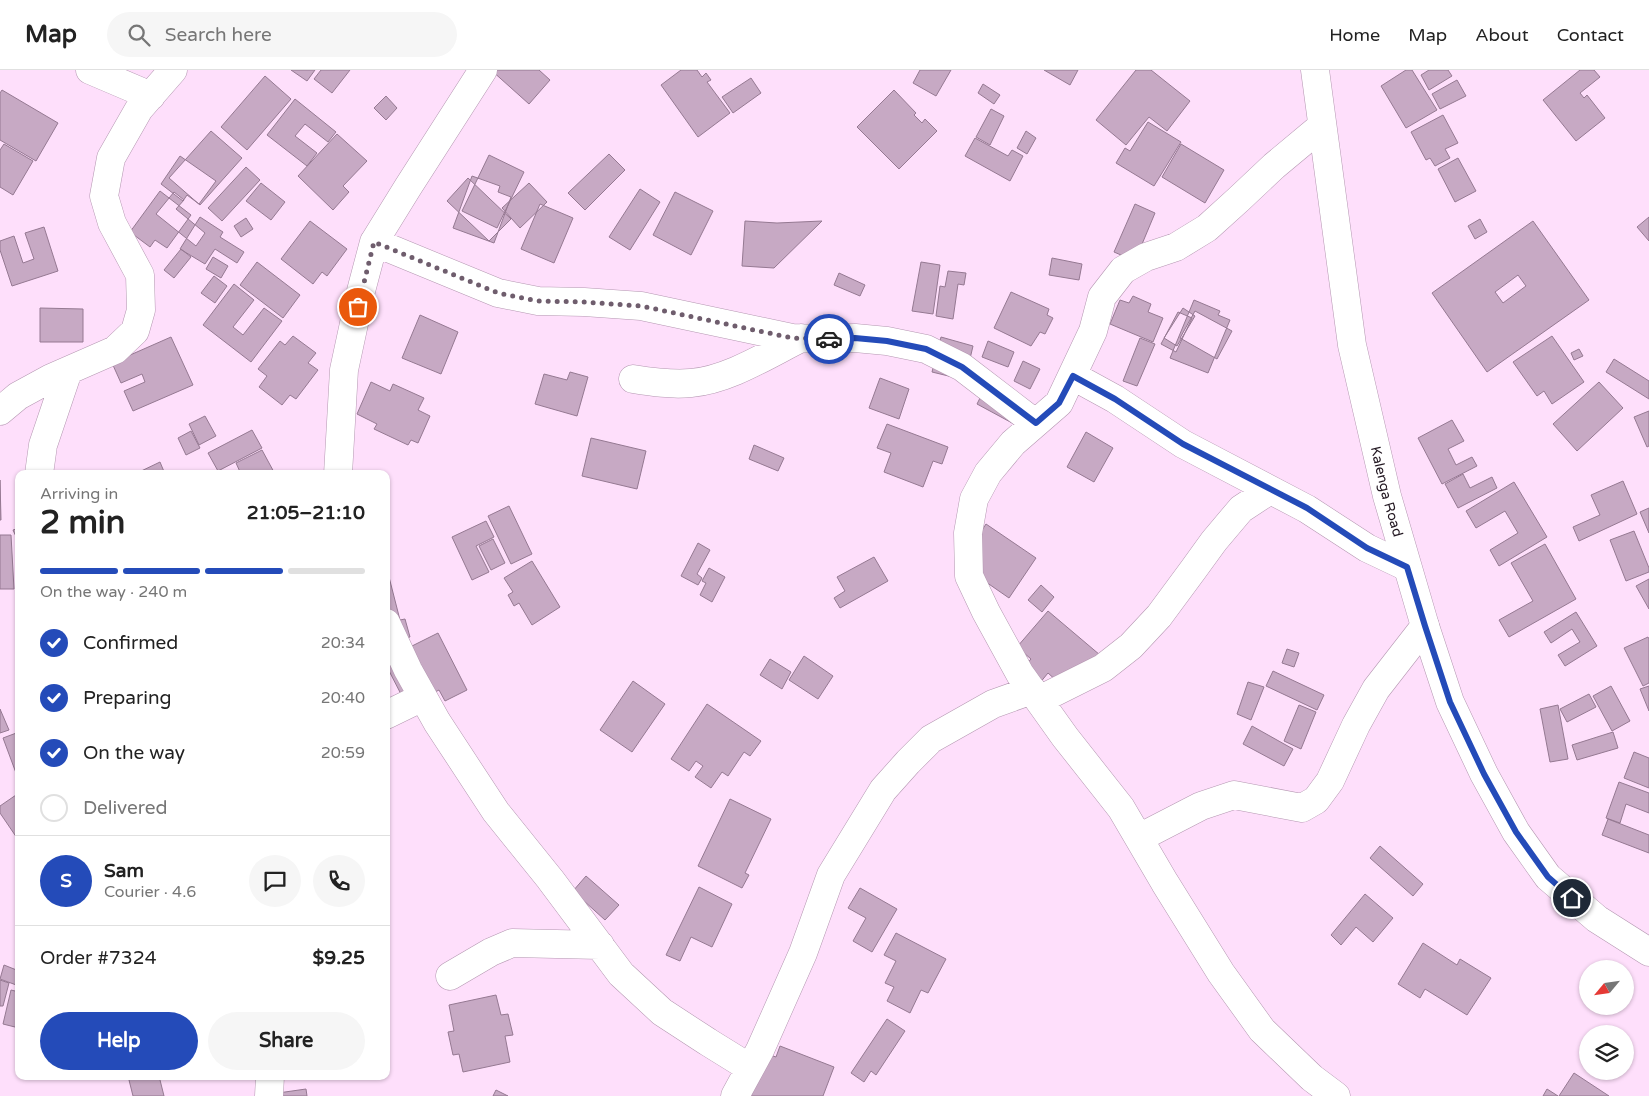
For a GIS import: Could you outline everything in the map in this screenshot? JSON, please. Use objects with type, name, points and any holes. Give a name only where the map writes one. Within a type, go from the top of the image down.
[{"type":"street","points":[[90,70],[151,96]]},
{"type":"street","points":[[0,411],[18,396],[51,378],[115,350],[135,332],[141,310],[140,275],[112,223],[104,196],[111,158],[139,109],[173,70]]},
{"type":"street","points":[[338,470],[344,370],[374,242],[483,70]]},
{"type":"street","name":"Kalenga Road","points":[[1315,70],[1352,345],[1387,496],[1425,626],[1450,702],[1484,774],[1516,832],[1548,877],[1597,920],[1649,952]]},
{"type":"street","points":[[1322,126],[1274,166],[1207,228],[1176,247],[1146,258],[1123,270],[1102,297],[1093,332],[1059,403],[1013,443],[988,473],[974,499],[968,533],[969,576],[990,620],[1020,674],[1065,737],[1121,808],[1164,883],[1221,973],[1262,1030],[1312,1078],[1336,1096]]},
{"type":"street","points":[[374,242],[498,293],[538,301],[641,306],[792,338],[855,338],[887,341],[926,349],[962,367],[1036,423]]},
{"type":"street","points":[[633,379],[665,383],[692,383],[726,375],[801,338]]},
{"type":"street","points":[[40,470],[43,445],[68,371]]},
{"type":"street","points":[[1073,376],[1115,399],[1183,444],[1307,508],[1367,548],[1407,567]]},
{"type":"street","points":[[735,1096],[760,1050],[803,953],[831,875],[883,790],[931,739],[993,704],[1035,695],[1103,668],[1131,646],[1159,616],[1214,541],[1241,509],[1270,490]]},
{"type":"street","points":[[1139,838],[1201,806],[1234,795],[1302,808],[1316,800],[1330,781],[1356,725],[1376,689],[1425,626]]},
{"type":"street","points":[[390,632],[436,722],[496,812],[550,878],[622,974],[662,1012],[750,1068]]},
{"type":"street","points":[[390,713],[423,697]]},
{"type":"street","points":[[450,976],[491,952],[512,943],[600,945]]},
{"type":"street","points":[[268,1096],[270,1080]]},
{"type":"building","points":[[291,70],[315,70],[307,81]]},
{"type":"building","points":[[321,70],[350,70],[332,93],[314,79]]},
{"type":"building","points":[[491,70],[539,70],[550,80],[529,104]]},
{"type":"building","points":[[681,70],[697,70],[702,77],[706,73],[711,80],[707,82],[730,113],[698,137],[661,85]]},
{"type":"building","points":[[920,70],[951,70],[936,96],[913,83]]},
{"type":"building","points":[[1044,70],[1078,70],[1070,85]]},
{"type":"building","points":[[1136,70],[1151,70],[1190,101],[1167,131],[1149,117],[1126,145],[1096,120]]},
{"type":"building","points":[[1406,70],[1412,70],[1437,110],[1406,128],[1381,86]]},
{"type":"building","points":[[1429,70],[1448,70],[1452,76],[1429,90],[1421,75]]},
{"type":"building","points":[[1580,70],[1594,70],[1600,77],[1580,93],[1584,98],[1587,95],[1605,118],[1576,141],[1543,100]]},
{"type":"building","points":[[265,76],[291,99],[247,150],[221,127]]},
{"type":"building","points":[[751,78],[761,93],[733,113],[722,97]]},
{"type":"building","points":[[1457,80],[1466,96],[1440,109],[1432,94]]},
{"type":"building","points":[[983,84],[1000,95],[994,104],[978,93]]},
{"type":"building","points":[[2,90],[58,123],[36,161],[0,140],[0,93]]},
{"type":"building","points":[[894,90],[916,113],[914,115],[922,123],[925,119],[937,131],[899,169],[857,127]]},
{"type":"building","points":[[386,96],[397,108],[386,120],[374,108]]},
{"type":"building","points":[[295,99],[336,132],[328,142],[305,124],[295,136],[317,153],[307,166],[267,135]]},
{"type":"building","points":[[991,109],[1004,116],[990,145],[976,137]]},
{"type":"building","points":[[1443,115],[1458,143],[1445,149],[1450,158],[1435,166],[1430,158],[1426,160],[1411,132]]},
{"type":"building","points":[[1148,122],[1181,142],[1154,186],[1116,163],[1125,148],[1130,151]]},
{"type":"building","points":[[211,131],[242,158],[200,205],[169,178]]},
{"type":"building","points":[[1026,131],[1036,138],[1027,154],[1017,148]]},
{"type":"building","points":[[337,134],[367,161],[343,186],[349,192],[333,210],[298,176]]},
{"type":"building","points":[[975,138],[1008,156],[1012,150],[1023,156],[1010,181],[965,156]]},
{"type":"building","points":[[4,144],[33,161],[13,195],[0,187],[0,150]]},
{"type":"building","points":[[1181,144],[1224,170],[1205,203],[1162,177]]},
{"type":"building","points":[[609,154],[625,170],[585,210],[568,193]]},
{"type":"building","points":[[489,155],[524,172],[497,228],[462,211]]},
{"type":"building","points":[[180,156],[216,181],[199,204],[187,195],[183,201],[161,184]]},
{"type":"building","points":[[1458,158],[1476,191],[1455,202],[1438,169]]},
{"type":"building","points":[[246,167],[260,180],[222,221],[208,208]]},
{"type":"building","points":[[472,176],[500,186],[498,192],[511,197],[494,243],[453,228]]},
{"type":"building","points":[[468,178],[511,219],[489,241],[447,201]]},
{"type":"building","points":[[261,183],[285,202],[271,220],[246,201]]},
{"type":"building","points":[[529,183],[547,202],[520,228],[502,208]]},
{"type":"building","points":[[640,189],[660,202],[630,250],[609,237]]},
{"type":"building","points":[[160,191],[191,215],[167,248],[155,240],[150,247],[130,232]]},
{"type":"building","points":[[174,192],[184,200],[176,209],[205,233],[196,246],[156,214]]},
{"type":"building","points":[[675,192],[713,211],[691,255],[653,235]]},
{"type":"building","points":[[540,204],[573,218],[554,263],[521,249]]},
{"type":"building","points":[[1135,204],[1155,213],[1135,261],[1114,252]]},
{"type":"building","points":[[200,217],[223,232],[220,237],[244,252],[237,263],[215,249],[205,264],[180,249]]},
{"type":"building","points":[[1649,217],[1649,241],[1637,227]]},
{"type":"building","points":[[246,218],[253,229],[241,237],[234,226]]},
{"type":"building","points":[[1480,219],[1487,232],[1475,239],[1468,226]]},
{"type":"building","points":[[310,221],[347,249],[327,276],[322,272],[313,284],[281,259]]},
{"type":"building","points":[[745,221],[777,223],[822,221],[774,268],[742,266]]},
{"type":"building","points":[[1533,221],[1589,300],[1487,372],[1432,293]],"holes":[[[1518,275],[1526,286],[1503,303],[1495,292]]]},
{"type":"building","points":[[44,227],[58,271],[12,286],[0,250],[0,241],[14,236],[23,263],[34,259],[25,233]]},
{"type":"building","points":[[181,249],[191,257],[174,278],[164,270]]},
{"type":"building","points":[[213,257],[228,266],[221,278],[206,269]]},
{"type":"building","points":[[1052,258],[1082,264],[1079,280],[1049,275]]},
{"type":"building","points":[[257,262],[300,295],[283,318],[240,285]]},
{"type":"building","points":[[921,262],[940,265],[933,314],[912,311]]},
{"type":"building","points":[[948,271],[966,273],[964,285],[958,284],[953,319],[936,316],[940,286],[945,287]]},
{"type":"building","points":[[839,273],[865,285],[860,296],[834,285]]},
{"type":"building","points":[[214,276],[227,286],[215,303],[201,293]]},
{"type":"building","points":[[234,284],[254,300],[233,327],[243,335],[264,308],[282,321],[251,362],[203,325]]},
{"type":"building","points":[[1011,292],[1049,309],[1047,315],[1053,318],[1045,334],[1040,332],[1031,346],[994,328]]},
{"type":"building","points":[[1133,296],[1151,304],[1148,312],[1163,318],[1153,342],[1110,324],[1120,300],[1129,303]]},
{"type":"building","points":[[1194,300],[1220,311],[1218,315],[1230,320],[1208,373],[1170,358]]},
{"type":"building","points":[[40,308],[83,309],[83,342],[40,342]]},
{"type":"building","points":[[1183,308],[1195,316],[1177,346],[1164,338]]},
{"type":"building","points":[[1195,311],[1232,331],[1217,359],[1180,338]]},
{"type":"building","points":[[1178,312],[1192,318],[1176,352],[1161,344]]},
{"type":"building","points":[[420,315],[458,332],[441,374],[402,358]]},
{"type":"building","points":[[293,336],[316,353],[308,363],[318,370],[296,399],[290,395],[282,405],[259,387],[267,376],[258,369],[280,341],[285,345]]},
{"type":"building","points":[[1552,336],[1584,382],[1552,404],[1544,391],[1537,396],[1513,362]]},
{"type":"building","points":[[171,337],[193,385],[133,411],[124,391],[145,382],[142,374],[121,383],[112,363]]},
{"type":"building","points":[[941,337],[973,346],[965,380],[932,372]]},
{"type":"building","points":[[1140,338],[1155,344],[1137,386],[1123,381]]},
{"type":"building","points":[[988,341],[1014,352],[1008,367],[982,357]]},
{"type":"building","points":[[1579,349],[1583,356],[1574,360],[1571,353]]},
{"type":"building","points":[[1614,359],[1649,381],[1649,399],[1606,372]]},
{"type":"building","points":[[1023,361],[1040,369],[1030,389],[1014,381]]},
{"type":"building","points":[[570,372],[588,377],[577,416],[535,404],[544,374],[567,380]]},
{"type":"building","points":[[880,378],[909,389],[899,419],[869,408]]},
{"type":"building","points":[[371,382],[390,391],[393,384],[424,398],[418,410],[430,416],[418,443],[411,440],[408,445],[374,429],[377,424],[357,414]]},
{"type":"building","points":[[1599,382],[1623,408],[1577,451],[1553,424]]},
{"type":"building","points":[[984,390],[1021,410],[1014,424],[977,404]]},
{"type":"building","points":[[1649,411],[1649,446],[1647,447],[1634,417]]},
{"type":"building","points":[[205,416],[216,436],[199,445],[189,424]]},
{"type":"building","points":[[1452,420],[1464,441],[1448,449],[1456,465],[1472,457],[1477,466],[1442,484],[1418,438]]},
{"type":"building","points":[[887,424],[948,447],[942,464],[933,461],[923,487],[884,472],[891,453],[877,448]]},
{"type":"building","points":[[252,430],[262,448],[220,470],[217,470],[208,453]]},
{"type":"building","points":[[191,431],[200,448],[186,455],[178,438]]},
{"type":"building","points":[[1086,432],[1113,448],[1094,482],[1067,467]]},
{"type":"building","points":[[591,438],[646,451],[637,489],[582,476]]},
{"type":"building","points":[[754,445],[784,458],[778,471],[749,459]]},
{"type":"building","points":[[262,450],[273,470],[239,470],[236,463]]},
{"type":"building","points":[[160,462],[163,470],[143,470]]},
{"type":"building","points":[[1463,474],[1470,488],[1492,477],[1497,488],[1458,508],[1445,484]]},
{"type":"building","points":[[0,480],[1,520],[0,520]]},
{"type":"building","points":[[1623,481],[1637,514],[1579,541],[1573,527],[1600,515],[1591,495]]},
{"type":"building","points":[[1514,482],[1547,537],[1499,566],[1490,550],[1518,533],[1505,511],[1476,528],[1466,511]]},
{"type":"building","points":[[509,506],[532,554],[511,564],[488,516]]},
{"type":"building","points":[[1649,508],[1649,533],[1640,512]]},
{"type":"building","points":[[486,521],[494,537],[476,546],[489,572],[472,580],[452,537]]},
{"type":"building","points":[[986,524],[1036,558],[1009,598],[960,564]]},
{"type":"building","points":[[1634,531],[1649,572],[1626,581],[1610,540]]},
{"type":"building","points":[[0,535],[11,535],[14,589],[0,589]]},
{"type":"building","points":[[493,539],[505,563],[491,570],[479,546]]},
{"type":"building","points":[[698,543],[710,550],[697,574],[702,578],[698,585],[681,576]]},
{"type":"building","points":[[1545,544],[1576,599],[1509,637],[1499,620],[1533,601],[1511,563]]},
{"type":"building","points":[[874,557],[888,581],[840,608],[834,598],[845,591],[837,577]]},
{"type":"building","points":[[532,561],[560,607],[532,625],[519,603],[514,606],[508,595],[513,592],[504,578]]},
{"type":"building","points":[[709,568],[725,577],[712,602],[700,595],[706,583],[702,581]]},
{"type":"building","points":[[1649,579],[1649,609],[1636,586]]},
{"type":"building","points":[[390,581],[400,620],[405,619],[410,637],[390,642]]},
{"type":"building","points":[[1041,585],[1054,597],[1042,612],[1028,600]]},
{"type":"building","points":[[1048,611],[1100,655],[1069,692],[1048,673],[1039,684],[1022,669],[1031,659],[1017,647]]},
{"type":"building","points":[[1576,612],[1597,646],[1565,666],[1558,655],[1580,642],[1572,629],[1551,643],[1544,632]]},
{"type":"building","points":[[438,633],[467,690],[445,701],[439,690],[423,698],[404,700],[390,673],[390,657]]},
{"type":"building","points":[[1648,637],[1649,683],[1643,686],[1624,648]]},
{"type":"building","points":[[1287,649],[1299,653],[1294,667],[1282,663]]},
{"type":"building","points":[[804,656],[833,676],[818,699],[789,680]]},
{"type":"building","points":[[770,659],[791,672],[782,689],[760,675]]},
{"type":"building","points":[[1273,671],[1324,695],[1317,710],[1266,686]]},
{"type":"building","points":[[633,681],[665,704],[632,752],[600,730]]},
{"type":"building","points":[[1248,682],[1264,687],[1251,720],[1237,714]]},
{"type":"building","points":[[1611,686],[1630,721],[1612,731],[1593,696]]},
{"type":"building","points":[[1649,686],[1649,711],[1640,689]]},
{"type":"building","points":[[1589,694],[1596,707],[1567,722],[1560,709]]},
{"type":"building","points":[[707,704],[761,741],[750,756],[744,752],[728,776],[722,772],[711,788],[695,777],[703,766],[696,761],[689,771],[671,759]]},
{"type":"building","points":[[1299,705],[1316,712],[1301,749],[1284,741]]},
{"type":"building","points":[[1558,705],[1568,759],[1550,762],[1540,709]]},
{"type":"building","points":[[0,709],[9,730],[0,733]]},
{"type":"building","points":[[1252,726],[1293,749],[1284,766],[1243,744]]},
{"type":"building","points":[[1613,732],[1618,748],[1577,760],[1572,745]]},
{"type":"building","points":[[15,734],[15,770],[3,738]]},
{"type":"building","points":[[1634,752],[1649,758],[1649,788],[1624,778]]},
{"type":"building","points":[[1619,782],[1649,793],[1649,813],[1626,804],[1620,823],[1606,818]]},
{"type":"building","points":[[15,796],[15,835],[0,813],[0,806]]},
{"type":"building","points":[[730,799],[771,819],[745,873],[749,875],[742,888],[698,866]]},
{"type":"building","points":[[1608,819],[1649,835],[1649,853],[1602,835]]},
{"type":"building","points":[[1380,846],[1423,884],[1413,896],[1370,858]]},
{"type":"building","points":[[586,876],[619,905],[605,920],[573,891]]},
{"type":"building","points":[[699,887],[732,904],[712,947],[691,937],[680,961],[666,955]]},
{"type":"building","points":[[860,888],[897,909],[872,952],[853,941],[866,918],[848,908]]},
{"type":"building","points":[[1365,894],[1393,918],[1373,942],[1356,927],[1341,945],[1331,935]]},
{"type":"building","points":[[896,933],[946,959],[928,993],[921,990],[910,1013],[887,1001],[894,987],[885,983],[896,961],[884,955]]},
{"type":"building","points":[[1423,943],[1457,965],[1460,959],[1491,978],[1467,1015],[1425,989],[1420,998],[1398,984]]},
{"type":"building","points":[[4,965],[15,969],[15,985],[0,979]]},
{"type":"building","points":[[0,980],[9,983],[3,1006],[0,1006]]},
{"type":"building","points":[[11,990],[15,991],[15,1027],[3,1024]]},
{"type":"building","points":[[496,995],[501,1015],[508,1014],[513,1035],[505,1036],[510,1062],[463,1072],[459,1054],[453,1055],[448,1032],[454,1031],[449,1005]]},
{"type":"building","points":[[887,1019],[905,1031],[876,1075],[871,1071],[864,1082],[851,1073]]},
{"type":"building","points":[[780,1046],[834,1067],[823,1096],[751,1096],[767,1054],[776,1057]]},
{"type":"building","points":[[1574,1073],[1579,1076],[1579,1080],[1585,1080],[1609,1096],[1559,1096]]},
{"type":"building","points":[[129,1080],[160,1080],[164,1096],[133,1096]]},
{"type":"building","points":[[306,1089],[307,1096],[271,1096],[271,1094]]},
{"type":"building","points":[[1547,1089],[1558,1096],[1543,1096]]},
{"type":"building","points":[[496,1090],[508,1096],[493,1096]]},
{"type":"way so far","points":[[358,307],[374,242],[498,293],[538,301],[557,300],[641,306],[686,314],[792,338],[829,339]]},
{"type":"route","points":[[829,339],[855,338],[887,341],[926,349],[962,367],[1036,423],[1059,403],[1073,376],[1115,399],[1183,444],[1307,508],[1367,548],[1407,567],[1450,702],[1484,774],[1516,832],[1548,877],[1572,898]]}]
